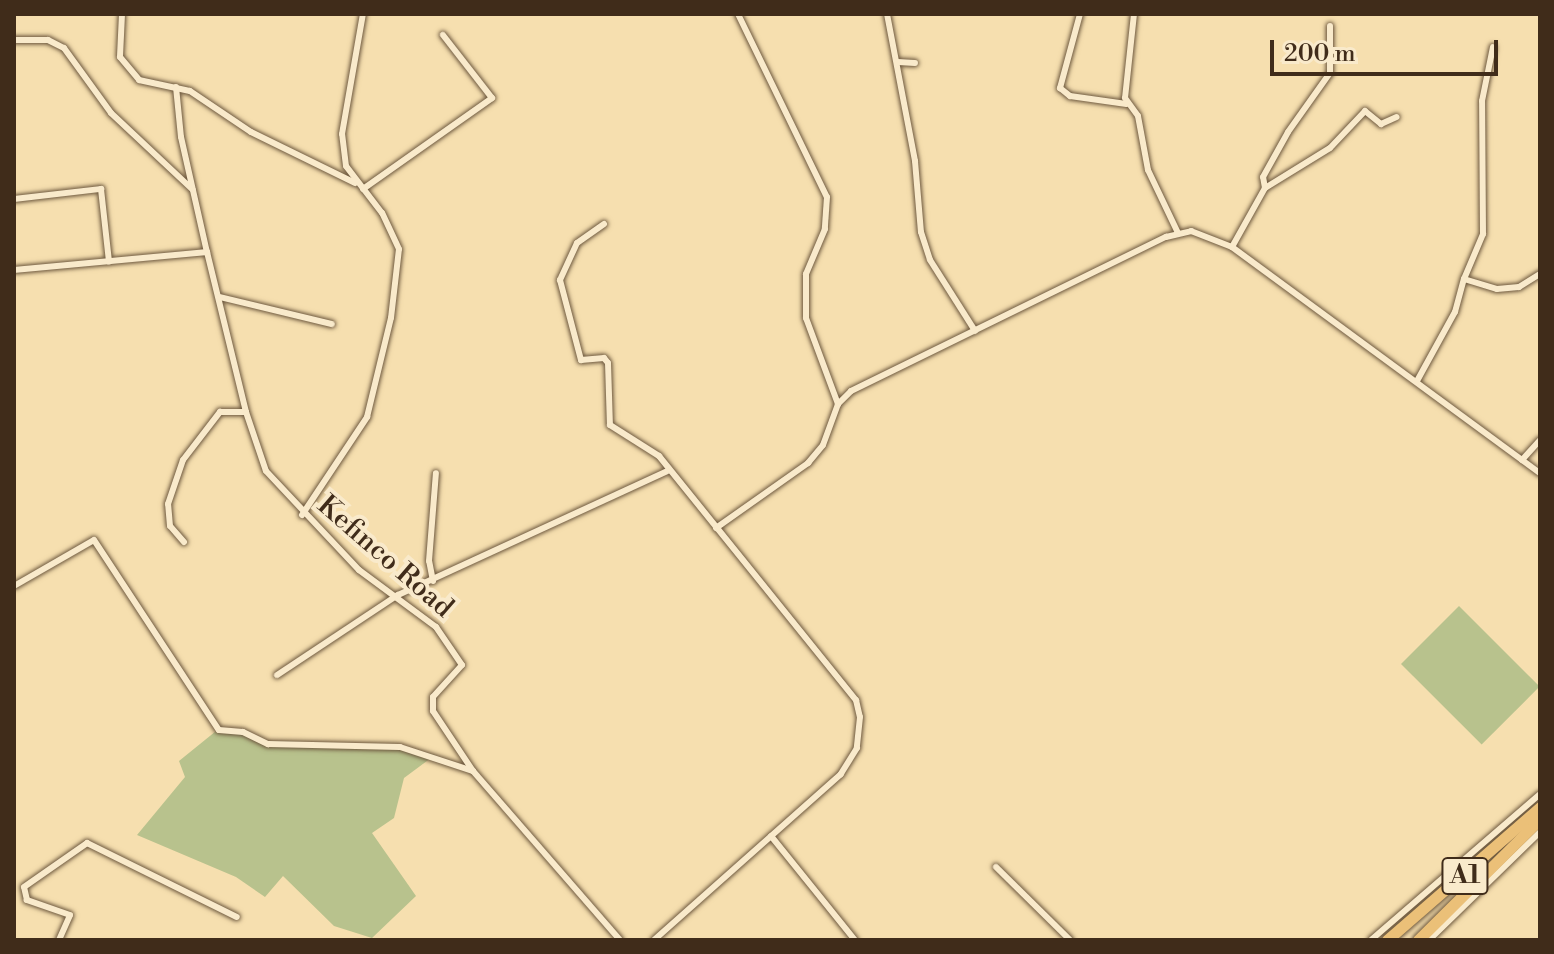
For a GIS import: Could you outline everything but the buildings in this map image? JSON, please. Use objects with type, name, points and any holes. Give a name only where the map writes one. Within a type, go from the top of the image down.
[{"type":"highway","name":"A1","points":[[1387,940],[1540,807]]},
{"type":"highway","name":"A1","points":[[1418,940],[1540,819]]},
{"type":"street","points":[[122,14],[118,45],[127,69],[139,80],[176,87],[251,132],[355,183],[363,189],[393,230],[399,249],[391,318],[367,417],[302,515]]},
{"type":"street","points":[[355,183],[346,166],[342,114],[363,14]]},
{"type":"street","points":[[738,14],[827,197],[825,229],[806,274],[806,318],[838,404]]},
{"type":"street","points":[[887,14],[898,62],[921,232],[930,260],[975,331]]},
{"type":"street","points":[[1080,14],[1060,88],[1070,96],[1126,104],[1138,116],[1145,162],[1178,233]]},
{"type":"street","points":[[1126,104],[1127,48],[1134,14]]},
{"type":"street","points":[[1265,188],[1263,177],[1288,132],[1330,73],[1330,26]]},
{"type":"street","points":[[363,189],[492,98],[443,35]]},
{"type":"street","points":[[14,40],[48,40],[64,48],[111,113],[193,190]]},
{"type":"street","points":[[1417,381],[1455,312],[1464,279],[1483,234],[1482,101],[1493,47]]},
{"type":"street","points":[[898,62],[915,63]]},
{"type":"street","name":"Kefinco Road","points":[[176,87],[207,252],[246,412],[266,471],[302,515],[359,570],[398,595],[436,627],[461,662],[431,703],[473,771],[620,940]]},
{"type":"street","points":[[1232,247],[1265,188],[1330,148],[1365,111],[1381,124],[1397,117]]},
{"type":"street","points":[[14,199],[101,189],[109,262]]},
{"type":"street","points":[[604,224],[577,243],[561,270],[567,312],[581,360],[604,358],[608,363],[610,425],[659,456],[667,471],[856,700],[860,717],[852,762],[654,940]]},
{"type":"street","points":[[716,528],[808,463],[823,445],[838,404],[851,391],[1178,233],[1205,233],[1232,247],[1540,473]]},
{"type":"street","points":[[14,270],[207,252]]},
{"type":"street","points":[[1464,279],[1497,289],[1519,287],[1540,274]]},
{"type":"street","points":[[220,297],[332,324]]},
{"type":"street","points":[[184,542],[170,526],[168,504],[183,460],[220,412],[246,412]]},
{"type":"street","points":[[1522,460],[1540,440]]},
{"type":"street","points":[[277,675],[398,595],[667,471]]},
{"type":"street","points":[[433,581],[429,561],[436,473]]},
{"type":"street","points":[[14,586],[94,540],[219,730],[243,732],[268,744],[400,747],[473,771]]},
{"type":"street","points":[[1371,940],[1540,794]]},
{"type":"street","points":[[1429,940],[1540,832]]},
{"type":"street","points":[[771,836],[855,940]]},
{"type":"street","points":[[59,940],[70,915],[27,900],[24,887],[87,843],[237,917]]},
{"type":"street","points":[[996,867],[1070,940]]},
{"type":"green space","points":[[1459,606],[1540,687],[1482,745],[1401,664]]},
{"type":"green space","points":[[221,727],[269,741],[399,745],[435,755],[404,778],[394,818],[372,833],[416,896],[372,938],[334,926],[283,876],[265,897],[236,877],[137,835],[185,777],[179,761]]}]
